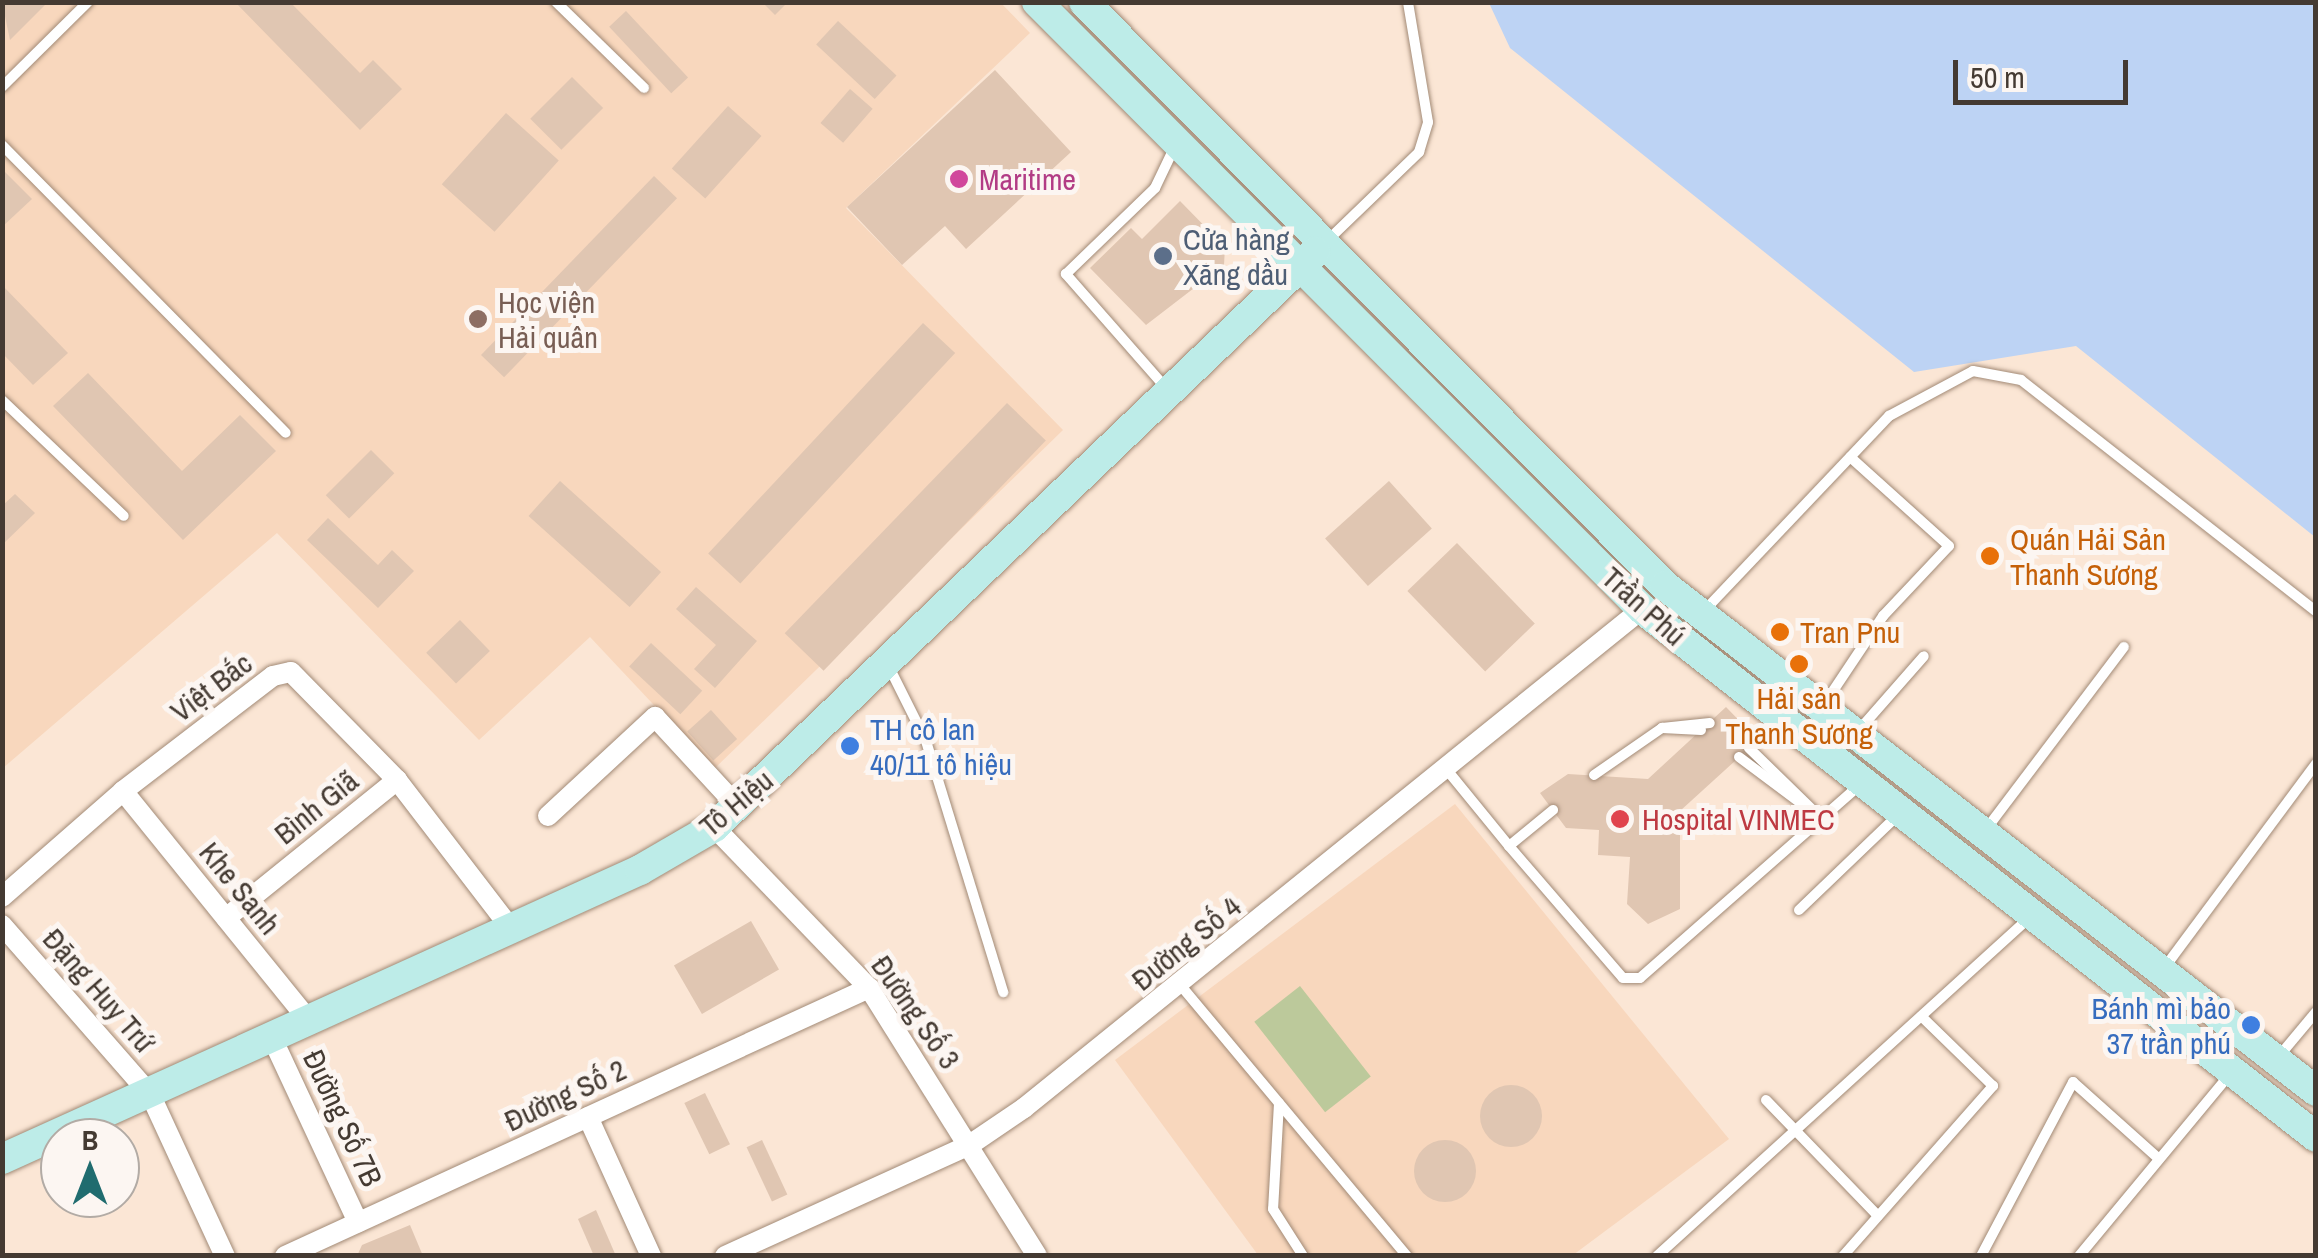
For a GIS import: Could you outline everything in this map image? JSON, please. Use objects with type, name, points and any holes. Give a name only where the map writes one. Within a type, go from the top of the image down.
[{"type":"main road","name":"Trần Phú","points":[[1037,2],[1642,609],[2030,918],[2316,1137]]},
{"type":"main road","name":"Trần Phú","points":[[1084,2],[1328,240],[1665,586],[2316,1091]]},
{"type":"main road","name":"Tô Hiệu","points":[[2,1159],[311,1023],[725,817],[1328,240]]},
{"type":"main road","points":[[1642,609],[1665,586]]},
{"type":"street","name":"Đường Số 4","points":[[725,1256],[968,1146],[1182,987],[1642,609]]},
{"type":"street","name":"Việt Bắc","points":[[2,897],[124,792],[272,676],[291,672],[397,780],[510,927]]},
{"type":"street","name":"Đường Số 3","points":[[548,816],[655,717],[725,817],[869,988],[1037,1256]]},
{"type":"street","name":"Bình Giã","points":[[226,918],[397,780]]},
{"type":"street","name":"Khe Sanh","points":[[124,792],[311,1023]]},
{"type":"street","name":"Đặng Huy Trứ","points":[[2,924],[150,1094],[225,1256]]},
{"type":"street","name":"Đường Số 2","points":[[286,1256],[321,1248],[358,1222],[869,988]]},
{"type":"street","name":"Đường Số 7B","points":[[273,1040],[358,1222]]},
{"type":"street","points":[[588,1117],[651,1256]]},
{"type":"lane","points":[[2,86],[88,2]]},
{"type":"lane","points":[[556,2],[644,88]]},
{"type":"lane","points":[[1328,240],[1419,152],[1428,122],[1408,2]]},
{"type":"lane","points":[[1168,391],[1066,274],[1154,188],[1177,141]]},
{"type":"lane","points":[[2,145],[286,433]]},
{"type":"lane","points":[[1701,614],[1850,457],[1914,398],[1973,371],[1998,371],[2316,611]]},
{"type":"lane","points":[[2,400],[124,516]]},
{"type":"lane","points":[[1821,708],[1858,667],[1883,616],[1949,546],[1850,457]]},
{"type":"lane","points":[[1983,833],[2124,647]]},
{"type":"lane","points":[[1855,734],[1924,656]]},
{"type":"lane","points":[[888,664],[926,742],[1003,992]]},
{"type":"lane","points":[[1594,775],[1662,728],[1705,726]]},
{"type":"lane","points":[[1749,748],[1822,819]]},
{"type":"lane","points":[[1739,757],[1822,819]]},
{"type":"lane","points":[[2162,972],[2316,764]]},
{"type":"lane","points":[[1446,770],[1622,978],[1640,978],[1861,784]]},
{"type":"lane","points":[[1509,846],[1552,810]]},
{"type":"lane","points":[[1799,910],[1899,814]]},
{"type":"lane","points":[[1656,1256],[2030,918]]},
{"type":"lane","points":[[1182,987],[1406,1256]]},
{"type":"lane","points":[[2276,1060],[2316,1012]]},
{"type":"lane","points":[[1843,1256],[1993,1086],[1922,1016]]},
{"type":"lane","points":[[2079,1256],[2231,1072]]},
{"type":"lane","points":[[1981,1256],[2073,1082],[2158,1158]]},
{"type":"lane","points":[[1766,1100],[1878,1216]]},
{"type":"lane","points":[[1279,1102],[1273,1209],[1303,1256]]},
{"type":"shaded area","name":"Học viện Hải quân","points":[[1000,2],[1030,33],[846,208],[1063,430],[714,769],[590,637],[479,740],[277,533],[3,768],[3,3]]},
{"type":"shaded area","points":[[1455,804],[1729,1139],[1573,1255],[1258,1255],[1115,1060]]},
{"type":"green space","points":[[1300,986],[1371,1077],[1325,1112],[1254,1022]]},
{"type":"water","points":[[1489,3],[2315,3],[2315,537],[2076,346],[1914,372],[1510,48]]},
{"type":"building","points":[[2,2],[48,2],[10,40]]},
{"type":"building","points":[[235,2],[290,2],[360,73],[373,60],[402,89],[360,130]]},
{"type":"building","points":[[762,2],[788,2],[775,15]]},
{"type":"building","points":[[626,11],[688,78],[671,93],[609,27]]},
{"type":"building","points":[[838,21],[897,76],[875,99],[816,44]]},
{"type":"building","name":"Maritime","points":[[995,70],[1071,152],[966,249],[945,226],[902,265],[847,207]]},
{"type":"building","points":[[572,77],[603,108],[561,150],[530,119]]},
{"type":"building","points":[[850,89],[873,109],[843,143],[820,123]]},
{"type":"building","points":[[728,106],[761,136],[705,199],[672,168]]},
{"type":"building","points":[[506,113],[559,161],[495,232],[442,184]]},
{"type":"building","points":[[2,169],[32,199],[2,227]]},
{"type":"building","points":[[654,176],[677,198],[504,377],[481,355]]},
{"type":"building","name":"Cửa hàng Xăng dầu","points":[[1180,201],[1225,247],[1224,265],[1146,325],[1090,268],[1131,228],[1142,239]]},
{"type":"building","points":[[2,285],[68,353],[33,385],[2,353]]},
{"type":"building","points":[[923,323],[955,353],[740,583],[708,553]]},
{"type":"building","points":[[88,373],[182,471],[240,415],[276,451],[183,540],[53,406]]},
{"type":"building","points":[[1007,403],[1046,441],[824,671],[785,633]]},
{"type":"building","points":[[371,450],[394,473],[349,519],[326,495]]},
{"type":"building","points":[[560,481],[661,572],[630,607],[529,516]]},
{"type":"building","points":[[1389,481],[1432,529],[1368,586],[1325,539]]},
{"type":"building","points":[[15,494],[35,513],[2,545],[2,506]]},
{"type":"building","points":[[328,518],[378,565],[392,550],[414,571],[378,608],[307,540]]},
{"type":"building","points":[[1457,543],[1535,624],[1485,671],[1407,591]]},
{"type":"building","points":[[696,587],[757,641],[715,688],[694,669],[716,645],[676,609]]},
{"type":"building","points":[[460,620],[490,651],[456,684],[426,653]]},
{"type":"building","points":[[651,643],[702,691],[680,714],[629,666]]},
{"type":"building","name":"Hospital VINMEC","points":[[1726,707],[1758,740],[1680,811],[1680,909],[1648,924],[1627,904],[1630,857],[1598,855],[1599,830],[1566,828],[1540,793],[1568,774],[1648,779]]},
{"type":"building","points":[[711,710],[737,739],[713,760],[687,731]]},
{"type":"building","points":[[751,921],[779,969],[702,1014],[674,966]]},
{"type":"building","points":[[1511,1085],[1533,1094],[1542,1116],[1533,1138],[1511,1147],[1489,1138],[1480,1116],[1489,1094]]},
{"type":"building","points":[[705,1093],[730,1144],[709,1154],[684,1103]]},
{"type":"building","points":[[762,1140],[787,1194],[772,1202],[747,1147]]},
{"type":"building","points":[[1445,1140],[1467,1149],[1476,1171],[1467,1193],[1445,1202],[1423,1193],[1414,1171],[1423,1149]]},
{"type":"building","points":[[596,1210],[616,1256],[594,1256],[578,1219]]},
{"type":"building","points":[[410,1225],[423,1256],[357,1256],[362,1245]]},
{"type":"place","name":"Maritime","points":[[959,179]]},
{"type":"place","name":"Cửa hàng Xăng dầu","points":[[1163,256]]},
{"type":"place","name":"Học viện Hải quân","points":[[478,319]]},
{"type":"place","name":"Quán Hải Sản Thanh Sương","points":[[1990,556]]},
{"type":"place","name":"Tran Pnu","points":[[1780,632]]},
{"type":"place","name":"Hải sản Thanh Sương","points":[[1799,664]]},
{"type":"place","name":"TH cô lan 40/11 tô hiệu","points":[[850,746]]},
{"type":"place","name":"Hospital VINMEC","points":[[1620,819]]},
{"type":"place","name":"Bánh mì bảo 37 trần phú","points":[[2251,1025]]}]
